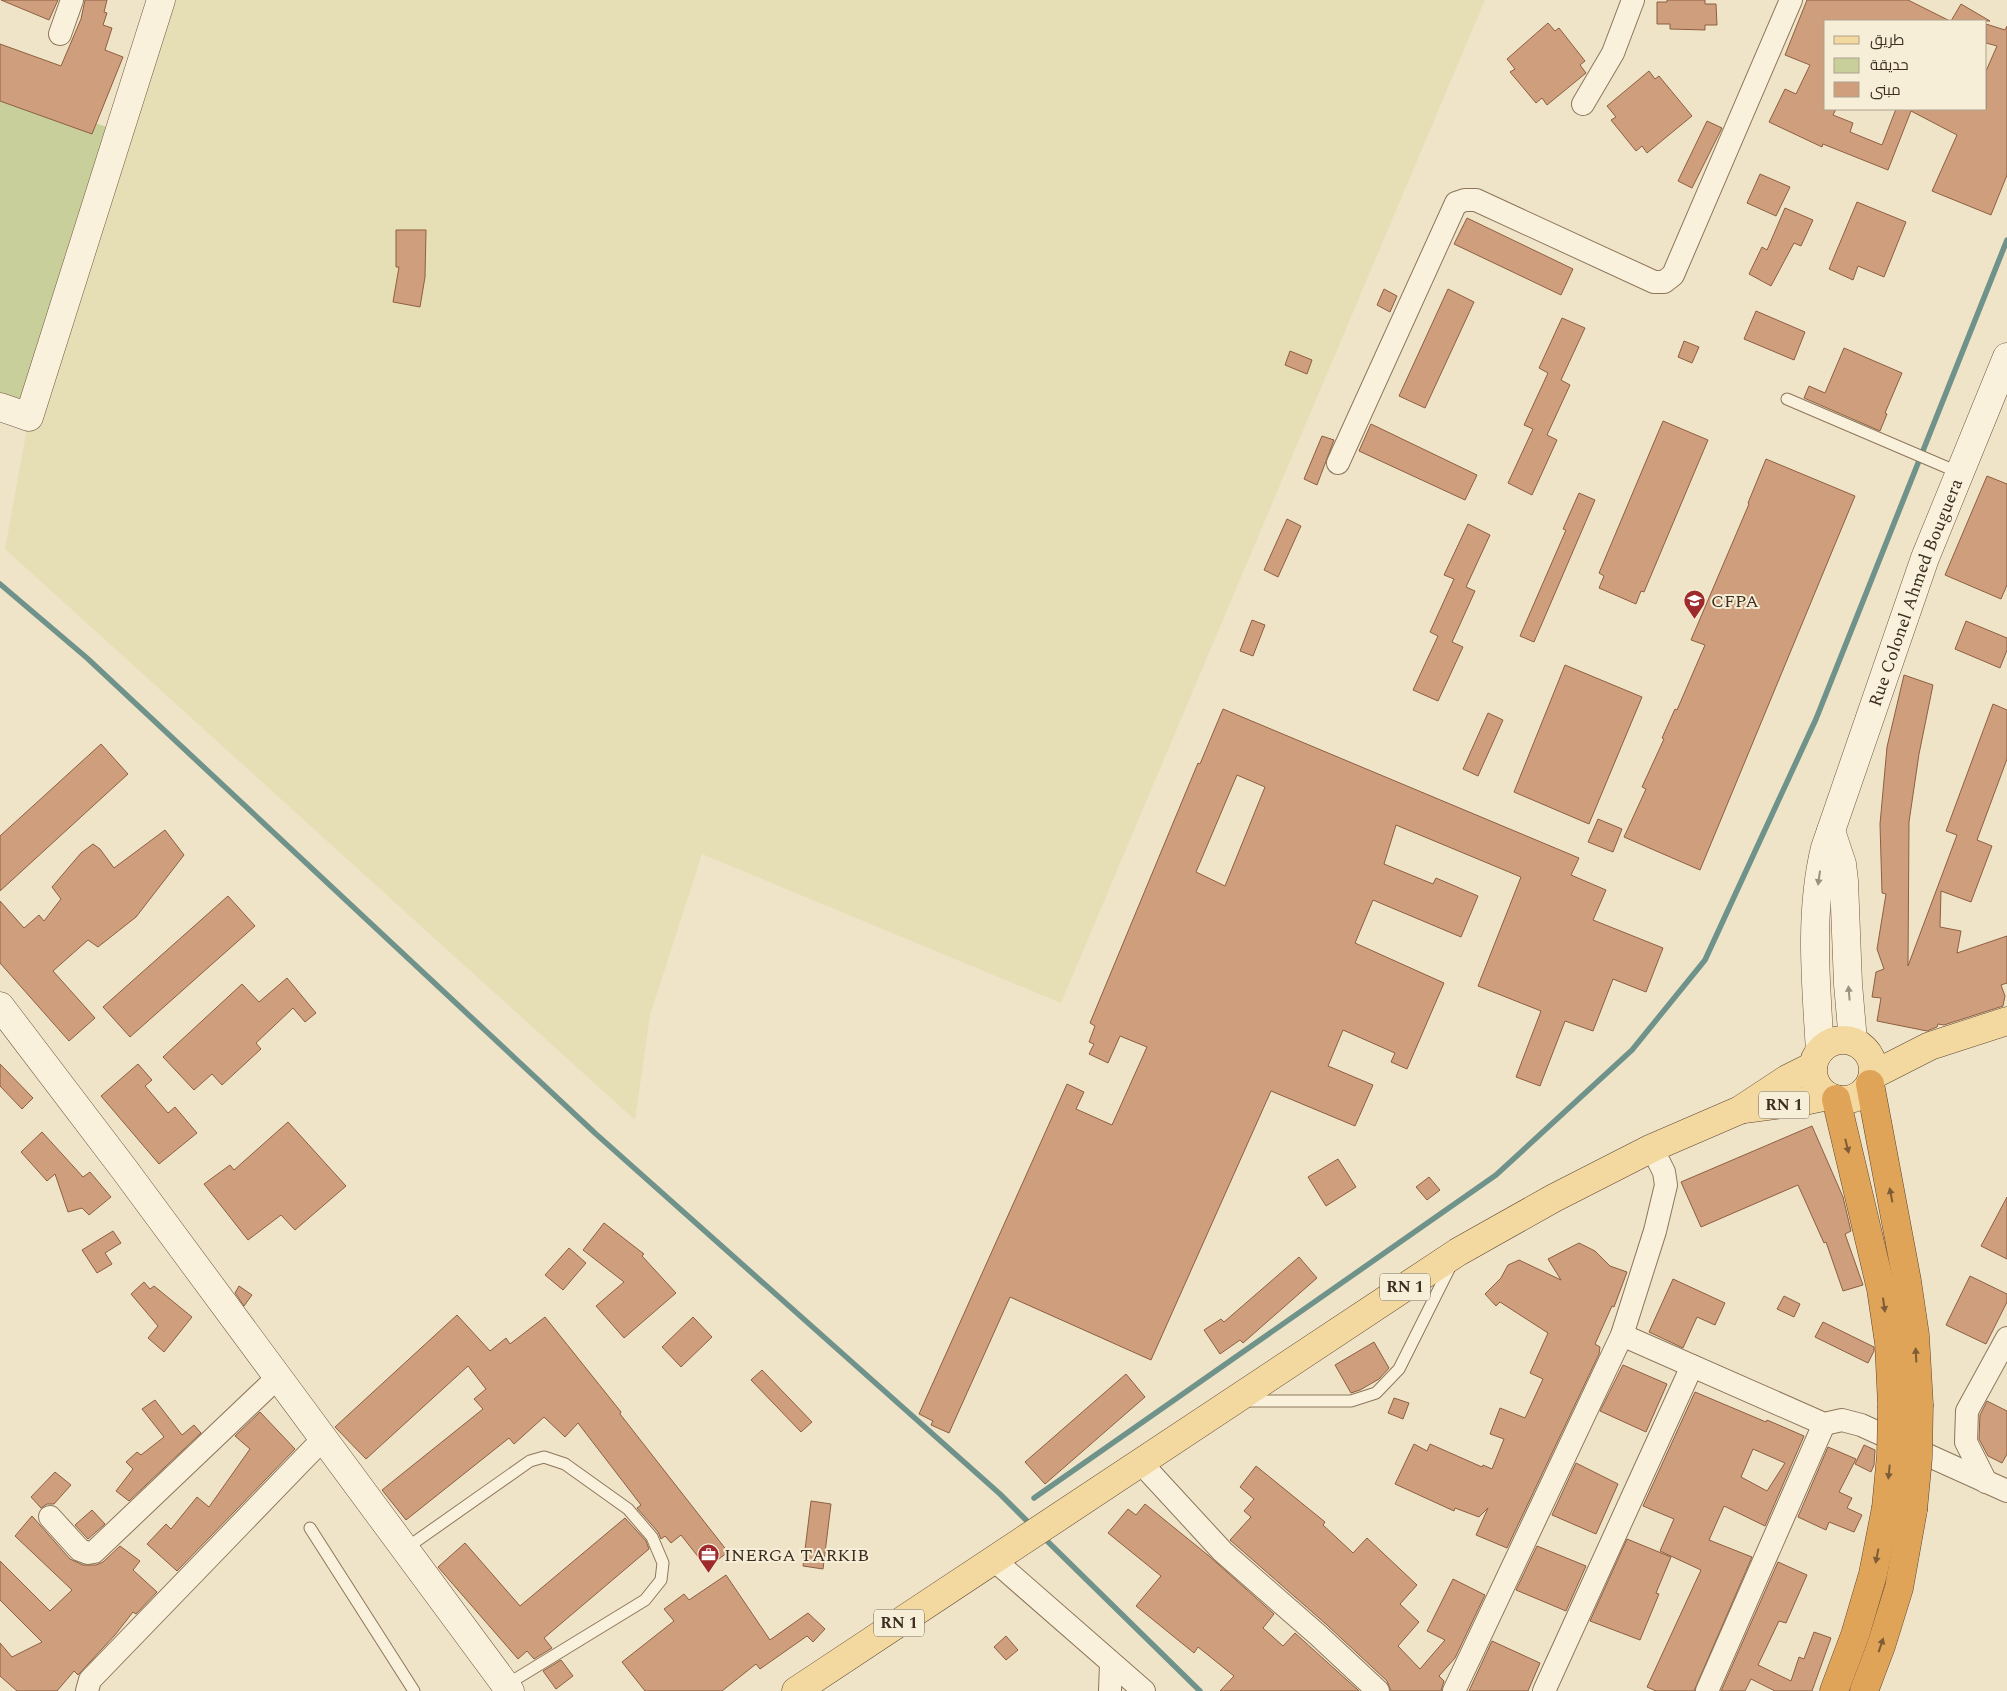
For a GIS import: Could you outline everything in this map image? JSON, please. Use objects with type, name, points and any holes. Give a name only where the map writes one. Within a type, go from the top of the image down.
[{"type":"highway","points":[[1864,1691],[1881,1646],[1899,1588],[1913,1510],[1918,1458],[1919,1404],[1915,1335],[1872,1080]]},
{"type":"highway","points":[[1832,1098],[1881,1289],[1889,1343],[1892,1406],[1891,1455],[1886,1508],[1873,1574],[1855,1636],[1834,1691]]},
{"type":"main road","points":[[1930,1046],[1858,1044],[1835,1040],[1826,1044],[1816,1059],[1816,1084],[1832,1098],[1844,1100],[1859,1096],[1872,1080],[1930,1046],[2007,1021]]},
{"type":"main road","points":[[1858,1044],[1871,1058],[1872,1080]]},
{"type":"main road","name":"RN 1","points":[[796,1691],[1458,1252],[1554,1198],[1652,1148],[1740,1110],[1816,1059]]},
{"type":"main road","name":"RN 1","points":[[1740,1110],[1832,1098]]},
{"type":"street","points":[[60,34],[72,0]]},
{"type":"street","points":[[0,407],[29,417],[161,0]]},
{"type":"street","points":[[1583,104],[1613,53],[1633,0]]},
{"type":"street","points":[[1338,463],[1456,203],[1476,200],[1654,282],[1664,282],[1673,276],[1791,0]]},
{"type":"street","name":"Rue Colonel Ahmed Bouguera","points":[[1816,1059],[1818,885],[1825,848],[1925,558],[2007,357]]},
{"type":"street","points":[[1831,831],[1842,864],[1848,984],[1858,1044]]},
{"type":"street","points":[[0,1006],[278,1376],[508,1688]]},
{"type":"street","points":[[1454,1691],[1622,1336],[1655,1231],[1666,1185],[1664,1172],[1652,1148]]},
{"type":"street","points":[[1622,1336],[1824,1424],[1842,1420],[1861,1425],[2007,1491]]},
{"type":"street","points":[[1986,1482],[1966,1442],[1967,1411],[2007,1338]]},
{"type":"street","points":[[1544,1691],[1692,1366]]},
{"type":"street","points":[[50,1516],[80,1550],[88,1554],[94,1552],[278,1376]]},
{"type":"street","points":[[1707,1691],[1824,1424]]},
{"type":"street","points":[[86,1691],[90,1680],[324,1439]]},
{"type":"street","points":[[1141,1463],[1223,1552],[1318,1635],[1378,1691]]},
{"type":"street","points":[[998,1557],[1111,1664],[1144,1691]]},
{"type":"street","points":[[1110,1691],[1111,1664]]},
{"type":"lane","points":[[1787,399],[1960,473]]},
{"type":"lane","points":[[1233,1401],[1351,1402],[1376,1393],[1399,1369],[1458,1252]]},
{"type":"lane","points":[[405,1549],[530,1461],[544,1457],[565,1464],[628,1509],[652,1537],[663,1563],[660,1580],[645,1600],[508,1688]]},
{"type":"lane","points":[[310,1528],[414,1691]]},
{"type":"shaded area","points":[[166,0],[1485,0],[1061,1003],[702,854],[650,1015],[635,1120],[5,549],[29,417]]},
{"type":"green space","points":[[0,91],[107,127],[21,406],[0,399]]},
{"type":"building","points":[[1,0],[58,0],[49,20]]},
{"type":"building","points":[[85,0],[107,0],[104,12],[107,13],[103,25],[112,28],[105,50],[123,57],[92,134],[0,101],[0,44],[61,66],[81,19]]},
{"type":"building","points":[[1667,0],[1705,0],[1705,4],[1716,4],[1717,25],[1705,25],[1705,30],[1670,29],[1670,24],[1657,24],[1657,2],[1667,2]]},
{"type":"building","points":[[1807,0],[1908,0],[1948,20],[1824,20],[1824,110],[1836,110],[1833,115],[1853,123],[1850,132],[1882,145],[1896,110],[1987,110],[1987,69],[1997,46],[1987,43],[1987,24],[2005,30],[2007,26],[2007,175],[1991,215],[1932,191],[1957,135],[1911,111],[1888,170],[1823,144],[1822,147],[1769,122],[1785,89],[1796,94],[1810,65],[1785,55]]},
{"type":"building","points":[[1961,4],[1990,21],[1987,20],[1952,20]]},
{"type":"building","points":[[1548,23],[1555,31],[1559,28],[1585,61],[1580,65],[1586,73],[1547,105],[1542,98],[1536,103],[1510,72],[1515,69],[1507,59]]},
{"type":"building","points":[[1649,71],[1655,79],[1659,76],[1692,116],[1647,153],[1642,146],[1636,151],[1611,120],[1616,117],[1607,106]]},
{"type":"building","points":[[1707,121],[1722,128],[1692,188],[1678,181]]},
{"type":"building","points":[[1760,174],[1790,187],[1776,216],[1747,203]]},
{"type":"building","points":[[1857,202],[1906,222],[1884,277],[1858,266],[1853,280],[1829,269]]},
{"type":"building","points":[[1785,208],[1813,220],[1801,246],[1794,243],[1771,286],[1749,274],[1762,247],[1767,250]]},
{"type":"building","points":[[1467,218],[1573,269],[1561,295],[1454,244]]},
{"type":"building","points":[[396,230],[426,230],[425,277],[420,307],[393,302],[399,267],[396,267]]},
{"type":"building","points":[[1384,289],[1397,296],[1390,312],[1377,305]]},
{"type":"building","points":[[1448,289],[1474,302],[1425,408],[1399,396]]},
{"type":"building","points":[[1756,311],[1805,332],[1794,360],[1744,339]]},
{"type":"building","points":[[1562,318],[1585,328],[1561,380],[1570,385],[1547,435],[1557,440],[1532,495],[1508,483],[1533,429],[1524,425],[1548,373],[1539,368]]},
{"type":"building","points":[[1684,341],[1699,347],[1692,363],[1678,357]]},
{"type":"building","points":[[1844,348],[1902,373],[1885,413],[1887,414],[1880,431],[1804,398],[1809,386],[1825,393]]},
{"type":"building","points":[[1290,351],[1312,360],[1307,374],[1285,365]]},
{"type":"building","points":[[1663,421],[1708,440],[1644,592],[1641,591],[1636,604],[1599,588],[1604,576],[1599,573]]},
{"type":"building","points":[[1371,424],[1477,475],[1465,500],[1359,451]]},
{"type":"building","points":[[1322,436],[1334,440],[1317,485],[1304,479]]},
{"type":"building","points":[[1766,459],[1855,496],[1700,870],[1624,837],[1646,789],[1642,787],[1664,739],[1662,738],[1675,709],[1677,710],[1705,645],[1691,640],[1749,504]]},
{"type":"building","points":[[1987,476],[2007,484],[2007,585],[2001,599],[1945,575]]},
{"type":"building","points":[[1579,493],[1595,500],[1534,642],[1520,636],[1566,530],[1563,529]]},
{"type":"building","points":[[1287,519],[1301,526],[1278,577],[1264,570]]},
{"type":"building","points":[[1468,524],[1490,535],[1466,587],[1475,591],[1452,642],[1463,647],[1438,701],[1413,690],[1438,636],[1430,632],[1454,579],[1444,575]]},
{"type":"building","points":[[1252,620],[1265,625],[1253,656],[1240,651]]},
{"type":"building","points":[[1966,621],[2007,638],[2007,650],[2000,668],[1955,649]]},
{"type":"building","points":[[1565,665],[1642,697],[1589,824],[1514,792]]},
{"type":"building","points":[[1904,675],[1933,685],[1919,754],[1909,822],[1908,966],[1957,835],[1946,831],[1993,704],[2007,710],[2007,759],[1977,840],[1992,846],[1971,902],[1941,891],[1940,927],[1961,931],[1957,953],[2007,936],[2007,983],[2001,985],[2005,996],[2003,1006],[1944,1025],[1938,1024],[1937,1027],[1927,1031],[1877,1021],[1881,998],[1872,997],[1876,972],[1884,969],[1877,949],[1886,894],[1882,893],[1880,824],[1887,747]]},
{"type":"building","points":[[1223,709],[1579,858],[1571,875],[1606,890],[1593,920],[1663,948],[1646,992],[1613,979],[1593,1031],[1565,1021],[1540,1086],[1516,1077],[1541,1011],[1478,986],[1521,877],[1396,825],[1384,864],[1433,884],[1436,878],[1478,896],[1461,937],[1373,900],[1355,943],[1444,983],[1407,1069],[1391,1062],[1395,1053],[1343,1030],[1328,1066],[1373,1085],[1355,1126],[1271,1091],[1151,1360],[1010,1297],[949,1433],[931,1425],[933,1421],[919,1414],[1067,1084],[1084,1092],[1076,1109],[1112,1125],[1147,1047],[1120,1036],[1108,1063],[1089,1054],[1094,1044],[1089,1042],[1095,1026],[1090,1023],[1198,763],[1200,764]],"holes":[[[1237,775],[1265,787],[1225,886],[1196,872]]]},
{"type":"building","points":[[1488,713],[1503,720],[1478,776],[1463,769]]},
{"type":"building","points":[[101,744],[128,774],[0,891],[0,836]]},
{"type":"building","points":[[1598,819],[1622,829],[1613,852],[1588,842]]},
{"type":"building","points":[[165,830],[184,855],[136,917],[98,947],[88,940],[53,971],[95,1018],[69,1041],[0,963],[0,901],[24,928],[39,915],[44,921],[61,899],[52,887],[81,853],[93,844],[100,849],[114,868]]},
{"type":"building","points":[[228,896],[255,926],[130,1037],[103,1007]]},
{"type":"building","points":[[287,978],[316,1013],[305,1022],[293,1008],[256,1043],[261,1049],[222,1085],[212,1074],[194,1090],[163,1057],[242,984],[259,1002]]},
{"type":"building","points":[[0,1064],[33,1098],[22,1109],[0,1086]]},
{"type":"building","points":[[138,1064],[152,1080],[145,1086],[168,1113],[175,1107],[197,1133],[159,1164],[101,1096]]},
{"type":"building","points":[[288,1122],[346,1186],[295,1230],[281,1215],[248,1240],[204,1184],[230,1165],[234,1170]]},
{"type":"building","points":[[1812,1126],[1843,1197],[1851,1231],[1845,1234],[1863,1285],[1843,1291],[1826,1242],[1824,1243],[1798,1185],[1701,1227],[1681,1182]]},
{"type":"building","points":[[42,1132],[83,1177],[90,1172],[111,1197],[89,1215],[82,1208],[68,1212],[55,1174],[47,1181],[21,1152]]},
{"type":"building","points":[[1338,1159],[1356,1187],[1326,1206],[1308,1177]]},
{"type":"building","points":[[1429,1177],[1440,1190],[1427,1200],[1416,1187]]},
{"type":"building","points":[[2007,1197],[2007,1259],[1981,1246]]},
{"type":"building","points":[[604,1223],[644,1254],[642,1256],[676,1293],[624,1338],[596,1306],[624,1282],[583,1250]]},
{"type":"building","points":[[113,1231],[121,1243],[105,1253],[112,1264],[97,1273],[82,1250]]},
{"type":"building","points":[[1579,1243],[1595,1251],[1610,1266],[1627,1272],[1614,1307],[1612,1306],[1595,1344],[1600,1347],[1599,1354],[1507,1548],[1476,1535],[1488,1508],[1479,1517],[1455,1508],[1454,1511],[1395,1484],[1414,1444],[1427,1451],[1430,1444],[1482,1467],[1483,1465],[1492,1469],[1504,1439],[1490,1434],[1500,1408],[1525,1418],[1543,1379],[1530,1373],[1548,1333],[1500,1302],[1496,1306],[1485,1294],[1501,1278],[1508,1265],[1519,1260],[1561,1280],[1548,1259]]},
{"type":"building","points":[[569,1248],[586,1263],[563,1290],[545,1275]]},
{"type":"building","points":[[1299,1257],[1317,1278],[1243,1343],[1240,1340],[1220,1354],[1204,1330],[1221,1319],[1224,1322]]},
{"type":"building","points":[[1970,1276],[2007,1294],[2007,1302],[1986,1344],[1946,1325]]},
{"type":"building","points":[[1673,1279],[1725,1303],[1715,1325],[1697,1317],[1683,1348],[1649,1332]]},
{"type":"building","points":[[144,1282],[150,1289],[154,1286],[192,1317],[164,1352],[148,1338],[158,1326],[131,1294]]},
{"type":"building","points":[[239,1286],[252,1295],[244,1306],[235,1293]]},
{"type":"building","points":[[1784,1296],[1800,1304],[1794,1317],[1777,1309]]},
{"type":"building","points":[[457,1315],[490,1351],[506,1338],[510,1344],[545,1317],[621,1412],[620,1414],[728,1552],[707,1568],[681,1535],[671,1543],[665,1536],[661,1539],[658,1532],[637,1508],[641,1505],[578,1423],[565,1437],[544,1417],[514,1444],[509,1438],[406,1520],[382,1490],[483,1409],[474,1399],[486,1389],[468,1366],[366,1459],[335,1427]]},
{"type":"building","points":[[693,1317],[712,1337],[681,1367],[662,1347]]},
{"type":"building","points":[[1823,1322],[1874,1347],[1868,1363],[1815,1337]]},
{"type":"building","points":[[1374,1342],[1389,1368],[1379,1379],[1351,1393],[1335,1365]]},
{"type":"building","points":[[1623,1365],[1667,1384],[1646,1432],[1600,1411]]},
{"type":"building","points":[[762,1370],[812,1422],[801,1432],[751,1380]]},
{"type":"building","points":[[1126,1374],[1145,1397],[1045,1484],[1025,1462]]},
{"type":"building","points":[[1695,1392],[1804,1436],[1765,1526],[1724,1506],[1709,1540],[1752,1557],[1694,1691],[1656,1691],[1647,1687],[1701,1570],[1660,1551],[1674,1519],[1643,1506]],"holes":[[[1753,1449],[1785,1463],[1767,1491],[1741,1477]]]},
{"type":"building","points":[[1394,1398],[1409,1403],[1403,1419],[1388,1413]]},
{"type":"building","points":[[155,1400],[182,1435],[194,1425],[201,1433],[129,1501],[116,1491],[133,1469],[126,1462],[137,1452],[141,1455],[164,1437],[142,1409]]},
{"type":"building","points":[[1987,1401],[2007,1411],[2007,1454],[2002,1463],[1988,1456],[1979,1439],[1980,1415]]},
{"type":"building","points":[[260,1412],[295,1449],[177,1571],[147,1544],[166,1524],[171,1529],[197,1497],[209,1507],[250,1449],[235,1436]]},
{"type":"building","points":[[1864,1445],[1875,1450],[1874,1465],[1871,1472],[1855,1464]]},
{"type":"building","points":[[1828,1447],[1856,1459],[1839,1492],[1852,1498],[1847,1508],[1862,1515],[1854,1532],[1829,1522],[1826,1530],[1798,1517]]},
{"type":"building","points":[[1576,1463],[1618,1484],[1596,1534],[1552,1515]]},
{"type":"building","points":[[1256,1466],[1325,1522],[1323,1525],[1353,1553],[1367,1538],[1417,1585],[1400,1604],[1419,1622],[1398,1646],[1420,1669],[1445,1640],[1427,1631],[1453,1579],[1485,1595],[1455,1658],[1439,1676],[1444,1681],[1441,1691],[1391,1691],[1387,1681],[1327,1625],[1230,1540],[1251,1517],[1244,1511],[1254,1499],[1240,1487]]},
{"type":"building","points":[[55,1472],[71,1485],[54,1504],[47,1504],[41,1508],[31,1497]]},
{"type":"building","points":[[811,1501],[831,1504],[823,1569],[803,1566]]},
{"type":"building","points":[[1145,1504],[1209,1556],[1274,1614],[1263,1628],[1283,1646],[1295,1633],[1359,1691],[1220,1691],[1234,1676],[1198,1647],[1194,1653],[1136,1606],[1161,1576],[1108,1533],[1128,1509],[1136,1515]]},
{"type":"building","points":[[92,1510],[105,1524],[88,1539],[75,1525]]},
{"type":"building","points":[[32,1516],[70,1559],[83,1565],[96,1565],[103,1562],[120,1546],[140,1561],[133,1570],[157,1592],[136,1614],[133,1612],[115,1635],[78,1675],[74,1671],[57,1691],[17,1691],[0,1676],[0,1643],[12,1657],[42,1642],[0,1600],[0,1561],[50,1611],[72,1590],[15,1536]]},
{"type":"building","points":[[625,1518],[646,1541],[649,1549],[544,1638],[552,1648],[534,1659],[527,1651],[518,1659],[438,1567],[465,1543],[520,1606]]},
{"type":"building","points":[[1627,1539],[1671,1557],[1656,1593],[1659,1594],[1640,1640],[1590,1621]]},
{"type":"building","points":[[1537,1546],[1586,1566],[1566,1611],[1516,1590]]},
{"type":"building","points":[[1778,1562],[1807,1575],[1786,1623],[1779,1621],[1758,1665],[1791,1681],[1799,1657],[1804,1659],[1814,1632],[1831,1638],[1812,1691],[1775,1691],[1751,1679],[1745,1691],[1721,1691]]},
{"type":"building","points":[[726,1575],[770,1640],[808,1613],[825,1629],[813,1642],[807,1636],[760,1669],[756,1664],[722,1691],[645,1691],[622,1662],[674,1621],[664,1609],[684,1594],[689,1600]]},
{"type":"building","points":[[1006,1636],[1018,1650],[1006,1660],[994,1647]]},
{"type":"building","points":[[1492,1641],[1540,1663],[1528,1691],[1469,1691]]},
{"type":"building","points":[[561,1660],[573,1676],[556,1689],[543,1671]]},
{"type":"waterway","points":[[1034,1498],[1496,1175],[1632,1050],[1705,960],[1816,719],[2007,240]]},
{"type":"waterway","points":[[0,584],[87,658],[596,1134],[1000,1494],[1032,1526]]},
{"type":"waterway","points":[[1042,1536],[1200,1691]]},
{"type":"place","name":"CFPA","points":[[1695,620]]},
{"type":"place","name":"INERGA TARKIB","points":[[708,1574]]}]
